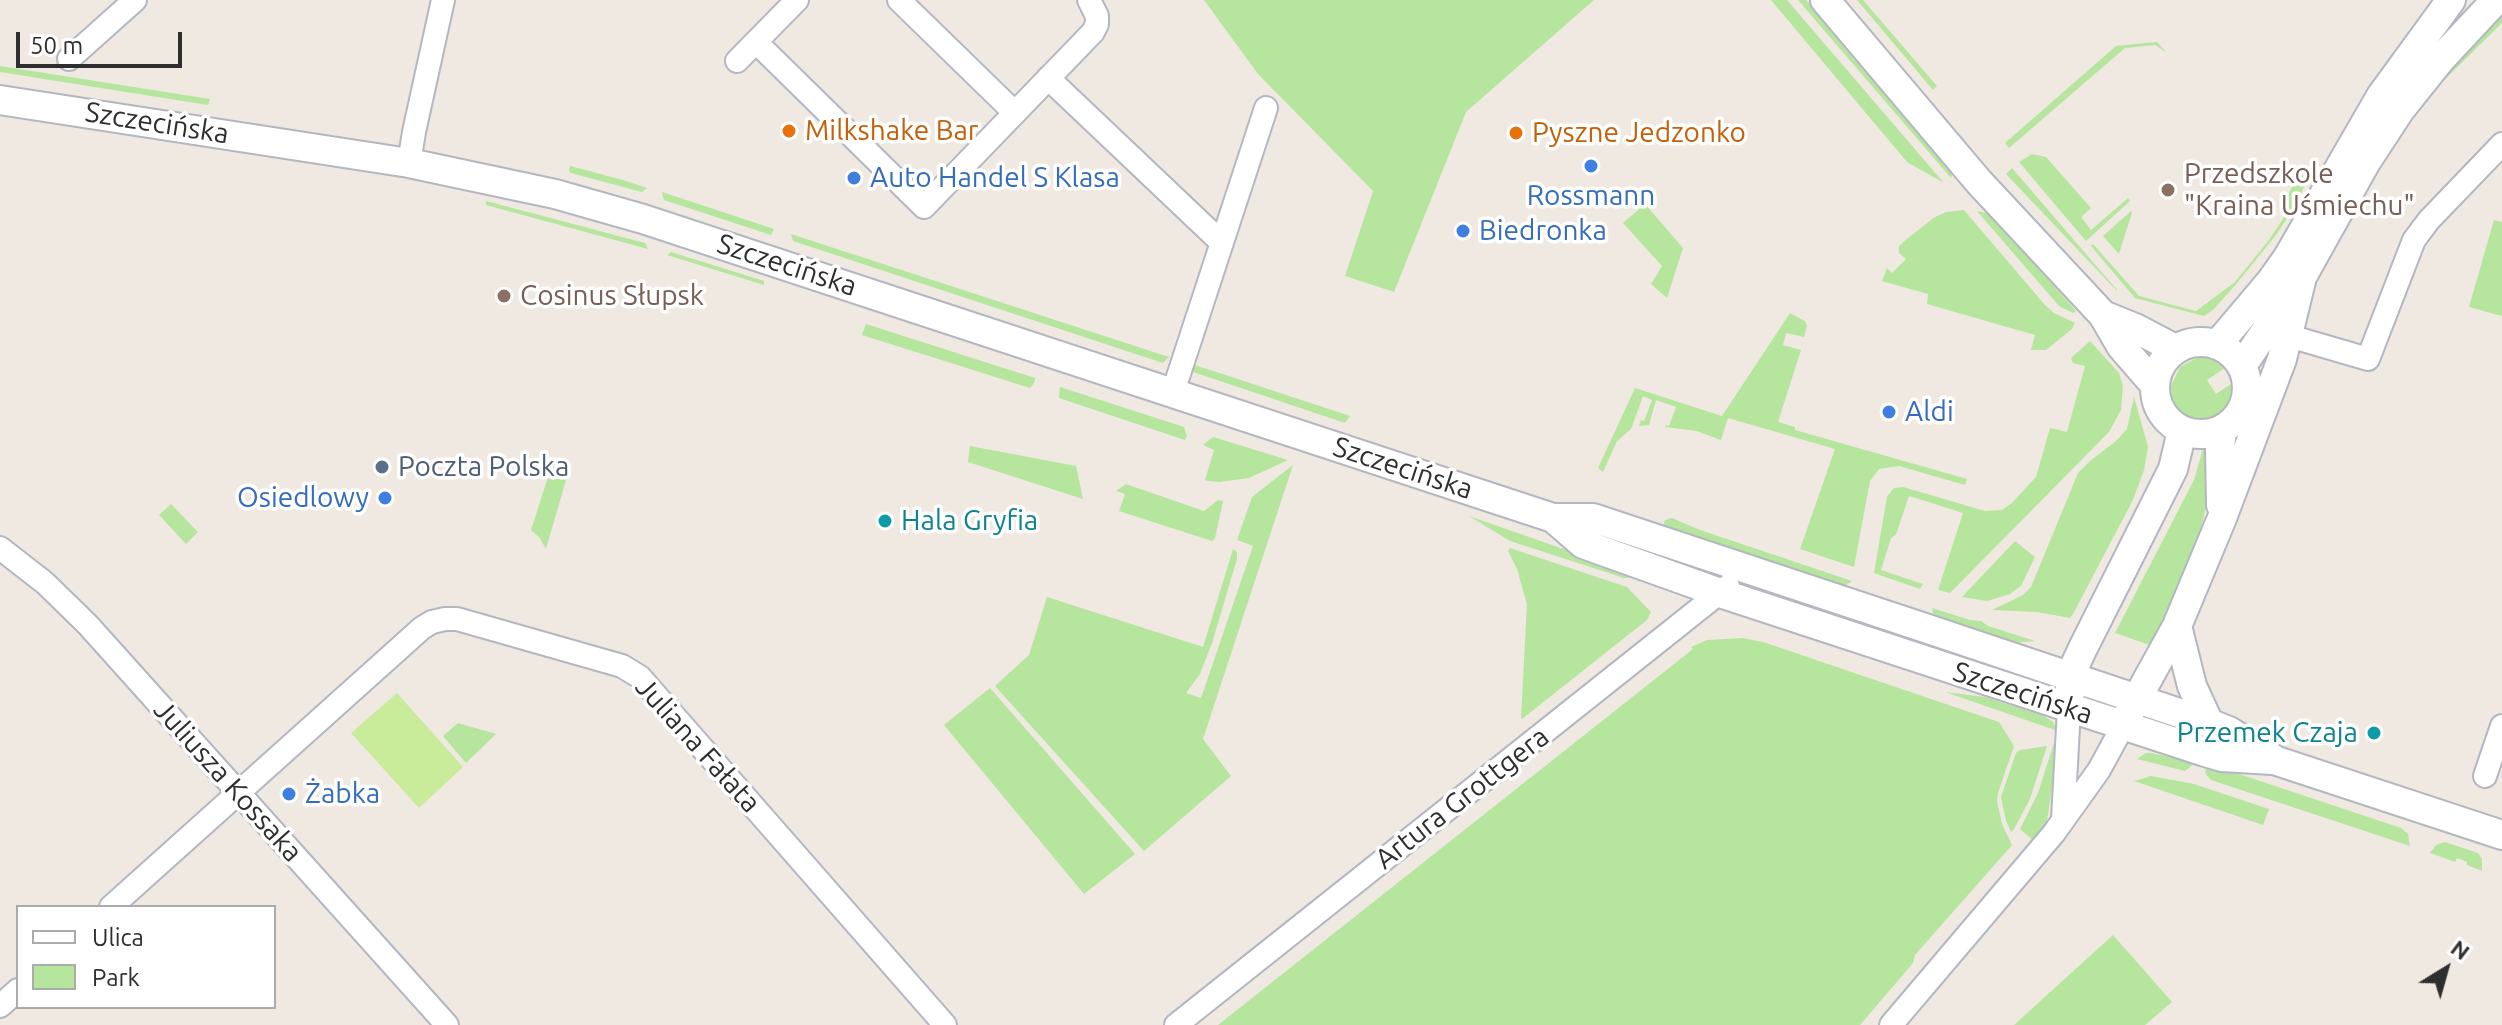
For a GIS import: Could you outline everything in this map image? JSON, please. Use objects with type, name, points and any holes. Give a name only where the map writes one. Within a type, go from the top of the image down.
[{"type":"street","points":[[69,59],[135,0]]},
{"type":"street","points":[[409,163],[443,0]]},
{"type":"street","points":[[737,61],[797,0]]},
{"type":"street","points":[[899,0],[1015,113]]},
{"type":"street","points":[[756,42],[924,207],[1093,32],[1097,16],[1089,0]]},
{"type":"street","points":[[1825,0],[1979,182],[2103,315],[2121,346],[2154,384],[2160,410],[2169,422],[2182,431],[2195,434],[2222,430],[2234,421],[2247,395],[2242,366],[2227,350],[2217,345],[2194,342],[2175,349],[2161,364],[2154,384]]},
{"type":"street","points":[[2217,345],[2288,257],[2381,96],[2451,0]]},
{"type":"street","points":[[2242,366],[2302,277],[2366,162],[2400,110],[2440,60],[2496,0]]},
{"type":"street","points":[[1048,78],[1222,243]]},
{"type":"street","name":"Szczecińska","points":[[0,100],[409,163],[555,194],[643,219],[1553,518],[1593,518],[2070,676],[2229,731],[2277,761],[2502,835]]},
{"type":"street","points":[[1173,392],[1266,108]]},
{"type":"street","points":[[2289,336],[2368,359],[2414,240],[2429,220],[2502,144]]},
{"type":"street","points":[[1891,1025],[2033,860],[2099,770],[2177,626],[2222,518],[2289,336],[2302,277]]},
{"type":"street","points":[[2103,315],[2175,349]]},
{"type":"street","points":[[2222,430],[2222,518]]},
{"type":"street","points":[[2063,820],[2070,676],[2173,469],[2182,431]]},
{"type":"street","name":"Szczecińska","points":[[1553,518],[1583,544],[1720,593],[2222,757],[2277,761]]},
{"type":"street","name":"Juliusza Kossaka","points":[[0,548],[45,583],[88,625],[447,1025]]},
{"type":"street","name":"Artura Grottgera","points":[[1176,1025],[1720,593],[1746,569]]},
{"type":"street","name":"Juliana Fałata","points":[[113,905],[422,628],[445,619],[468,620],[631,671],[650,686],[945,1025]]},
{"type":"street","points":[[2177,626],[2192,686],[2209,723]]},
{"type":"street","points":[[2485,776],[2502,726]]},
{"type":"street","points":[[0,1006],[16,992]]},
{"type":"green space","points":[[1204,0],[1594,0],[1466,112],[1394,292],[1345,276],[1373,191],[1258,74]]},
{"type":"green space","points":[[1771,0],[1787,0],[1944,183],[1907,162]]},
{"type":"green space","points":[[1798,0],[1806,0],[1816,10],[1953,171],[1951,178]]},
{"type":"green space","points":[[1857,0],[1863,0],[1937,86],[1933,90]]},
{"type":"green space","points":[[2502,9],[2502,23],[2426,98],[2471,43]]},
{"type":"green space","points":[[2157,42],[2166,52],[2155,45],[2125,48],[2009,148],[2005,143],[2116,46]]},
{"type":"green space","points":[[0,66],[210,99],[208,105],[0,72]]},
{"type":"green space","points":[[2032,154],[2046,157],[2091,208],[2081,217],[2091,230],[2128,198],[2130,201],[2086,241],[2019,162]]},
{"type":"green space","points":[[570,166],[647,188],[642,192],[571,173]]},
{"type":"green space","points":[[2012,168],[2117,290],[2117,291],[2006,174]]},
{"type":"green space","points":[[2300,174],[2308,179],[2276,235],[2213,310],[2204,316],[2135,298],[2091,246],[2093,244],[2139,296],[2196,311],[2235,282],[2269,240],[2288,211],[2281,206]]},
{"type":"green space","points":[[662,192],[774,229],[771,235],[664,200]]},
{"type":"green space","points":[[486,201],[645,243],[648,249],[486,205]]},
{"type":"green space","points":[[1645,204],[1683,248],[1667,298],[1651,284],[1662,266],[1623,223]]},
{"type":"green space","points":[[1964,210],[2045,305],[2075,323],[2046,350],[2031,350],[2035,335],[1927,304],[1928,294],[1882,281],[1887,268],[1892,273],[1906,259],[1899,253],[1899,246],[1908,238],[1935,217]]},
{"type":"green space","points":[[1977,211],[1991,214],[2076,311],[2073,313],[2059,306]]},
{"type":"green space","points":[[2132,213],[2119,254],[2103,236]]},
{"type":"green space","points":[[2494,220],[2502,222],[2502,316],[2469,307]]},
{"type":"green space","points":[[791,234],[1169,357],[1163,363],[793,241]]},
{"type":"green space","points":[[671,252],[764,281],[764,285],[667,255]]},
{"type":"green space","points":[[1790,313],[1805,321],[1807,326],[1804,337],[1786,333],[1783,345],[1801,350],[1778,422],[1795,427],[1795,430],[1967,479],[1965,485],[1899,466],[1879,469],[1870,481],[1854,567],[1800,549],[1835,449],[1728,418],[1721,440],[1697,431],[1665,427],[1669,426],[1676,407],[1656,400],[1649,425],[1639,426],[1652,400],[1643,396],[1631,429],[1617,441],[1603,472],[1598,468],[1635,388],[1722,416]]},
{"type":"green space","points":[[866,324],[1035,378],[1034,383],[1030,388],[862,335]]},
{"type":"green space","points":[[2090,341],[2119,373],[2123,386],[2121,410],[2109,432],[1950,593],[1938,590],[1963,513],[1909,496],[1881,570],[1923,584],[1920,589],[1874,573],[1887,497],[1894,488],[1903,487],[1985,511],[2002,510],[2012,503],[2036,477],[2050,428],[2067,432],[2085,366],[2073,363],[2071,358]]},
{"type":"green space","points":[[2198,357],[2220,360],[2228,366],[2207,380],[2216,394],[2237,380],[2239,388],[2232,410],[2213,423],[2191,421],[2175,407],[2172,397],[2171,386],[2180,367]]},
{"type":"green space","points":[[1189,364],[1350,416],[1345,423],[1193,372]]},
{"type":"green space","points":[[1060,387],[1184,427],[1187,436],[1185,440],[1059,398]]},
{"type":"green space","points":[[2134,397],[2148,447],[2144,470],[2133,500],[2073,614],[2070,618],[2037,612],[1992,610],[2023,595],[2031,587],[2078,473],[2127,429]]},
{"type":"green space","points":[[1213,437],[1288,460],[1249,478],[1208,481],[1205,480],[1214,450],[1203,445]]},
{"type":"green space","points":[[2204,445],[2207,445],[2210,481],[2206,507],[2200,533],[2174,599],[2150,645],[2115,633],[2194,480]]},
{"type":"green space","points":[[970,446],[1076,466],[1083,499],[968,462]]},
{"type":"green space","points":[[552,465],[561,468],[566,480],[546,549],[531,530]]},
{"type":"green space","points":[[1293,465],[1203,739],[1231,776],[1144,851],[995,686],[1029,655],[1047,597],[1203,647],[1233,549],[1237,552],[1237,559],[1212,643],[1200,674],[1186,693],[1201,698],[1253,546],[1237,540],[1252,497]]},
{"type":"green space","points":[[1126,484],[1204,511],[1218,500],[1223,501],[1215,538],[1212,541],[1119,511],[1125,494],[1116,491]]},
{"type":"green space","points":[[171,504],[198,532],[186,544],[159,515]]},
{"type":"green space","points":[[1469,516],[1632,574],[1624,578],[1510,541]]},
{"type":"green space","points":[[1672,518],[1852,581],[1843,587],[1662,529],[1665,520]]},
{"type":"green space","points":[[2015,541],[2035,557],[2021,586],[2010,594],[1987,601],[1962,597]]},
{"type":"green space","points":[[1510,548],[1627,587],[1651,612],[1647,620],[1522,719],[1527,604],[1508,551]]},
{"type":"green space","points":[[1932,608],[1981,621],[2035,641],[2012,643],[1934,618]]},
{"type":"green space","points":[[1743,638],[1763,642],[1999,722],[2014,746],[1997,801],[2002,824],[2012,845],[1915,955],[1913,963],[1860,1025],[1218,1025],[1693,649],[1691,647],[1707,640]]},
{"type":"green space","points":[[990,688],[1135,854],[1084,894],[944,725]]},
{"type":"green space","points":[[1945,692],[1985,697],[2044,716],[2053,722],[2058,731]]},
{"type":"green space","points":[[397,693],[463,767],[419,808],[351,733]]},
{"type":"green space","points":[[458,723],[496,734],[466,763],[443,736]]},
{"type":"green space","points":[[2054,743],[2059,744],[2047,821],[2035,842],[2020,829],[2038,793]]},
{"type":"green space","points":[[2047,746],[2030,799],[2011,832],[2001,797],[2016,753]]},
{"type":"green space","points":[[2146,753],[2194,762],[2185,771],[2137,759]]},
{"type":"green space","points":[[2207,765],[2401,828],[2408,834],[2410,846],[2211,780],[2205,773]]},
{"type":"green space","points":[[2151,776],[2194,784],[2269,809],[2263,825],[2134,781]]},
{"type":"green space","points":[[2445,842],[2478,853],[2482,859],[2482,871],[2457,858],[2455,862],[2430,853],[2436,845]]},
{"type":"green space","points":[[2113,935],[2172,1002],[2145,1025],[2014,1025]]},
{"type":"place","name":"Milkshake Bar","points":[[789,131]]},
{"type":"place","name":"Pyszne Jedzonko","points":[[1516,133]]},
{"type":"place","name":"Rossmann","points":[[1591,166]]},
{"type":"place","name":"Auto Handel S Klasa","points":[[854,178]]},
{"type":"place","name":"Przedszkole \"Kraina Uśmiechu\"","points":[[2168,190]]},
{"type":"place","name":"Biedronka","points":[[1463,231]]},
{"type":"place","name":"Cosinus Słupsk","points":[[504,296]]},
{"type":"place","name":"Aldi","points":[[1889,412]]},
{"type":"place","name":"Poczta Polska","points":[[382,467]]},
{"type":"place","name":"Osiedlowy","points":[[385,498]]},
{"type":"place","name":"Hala Gryfia","points":[[885,521]]},
{"type":"place","name":"Przemek Czaja","points":[[2374,733]]},
{"type":"place","name":"Żabka","points":[[289,794]]}]
